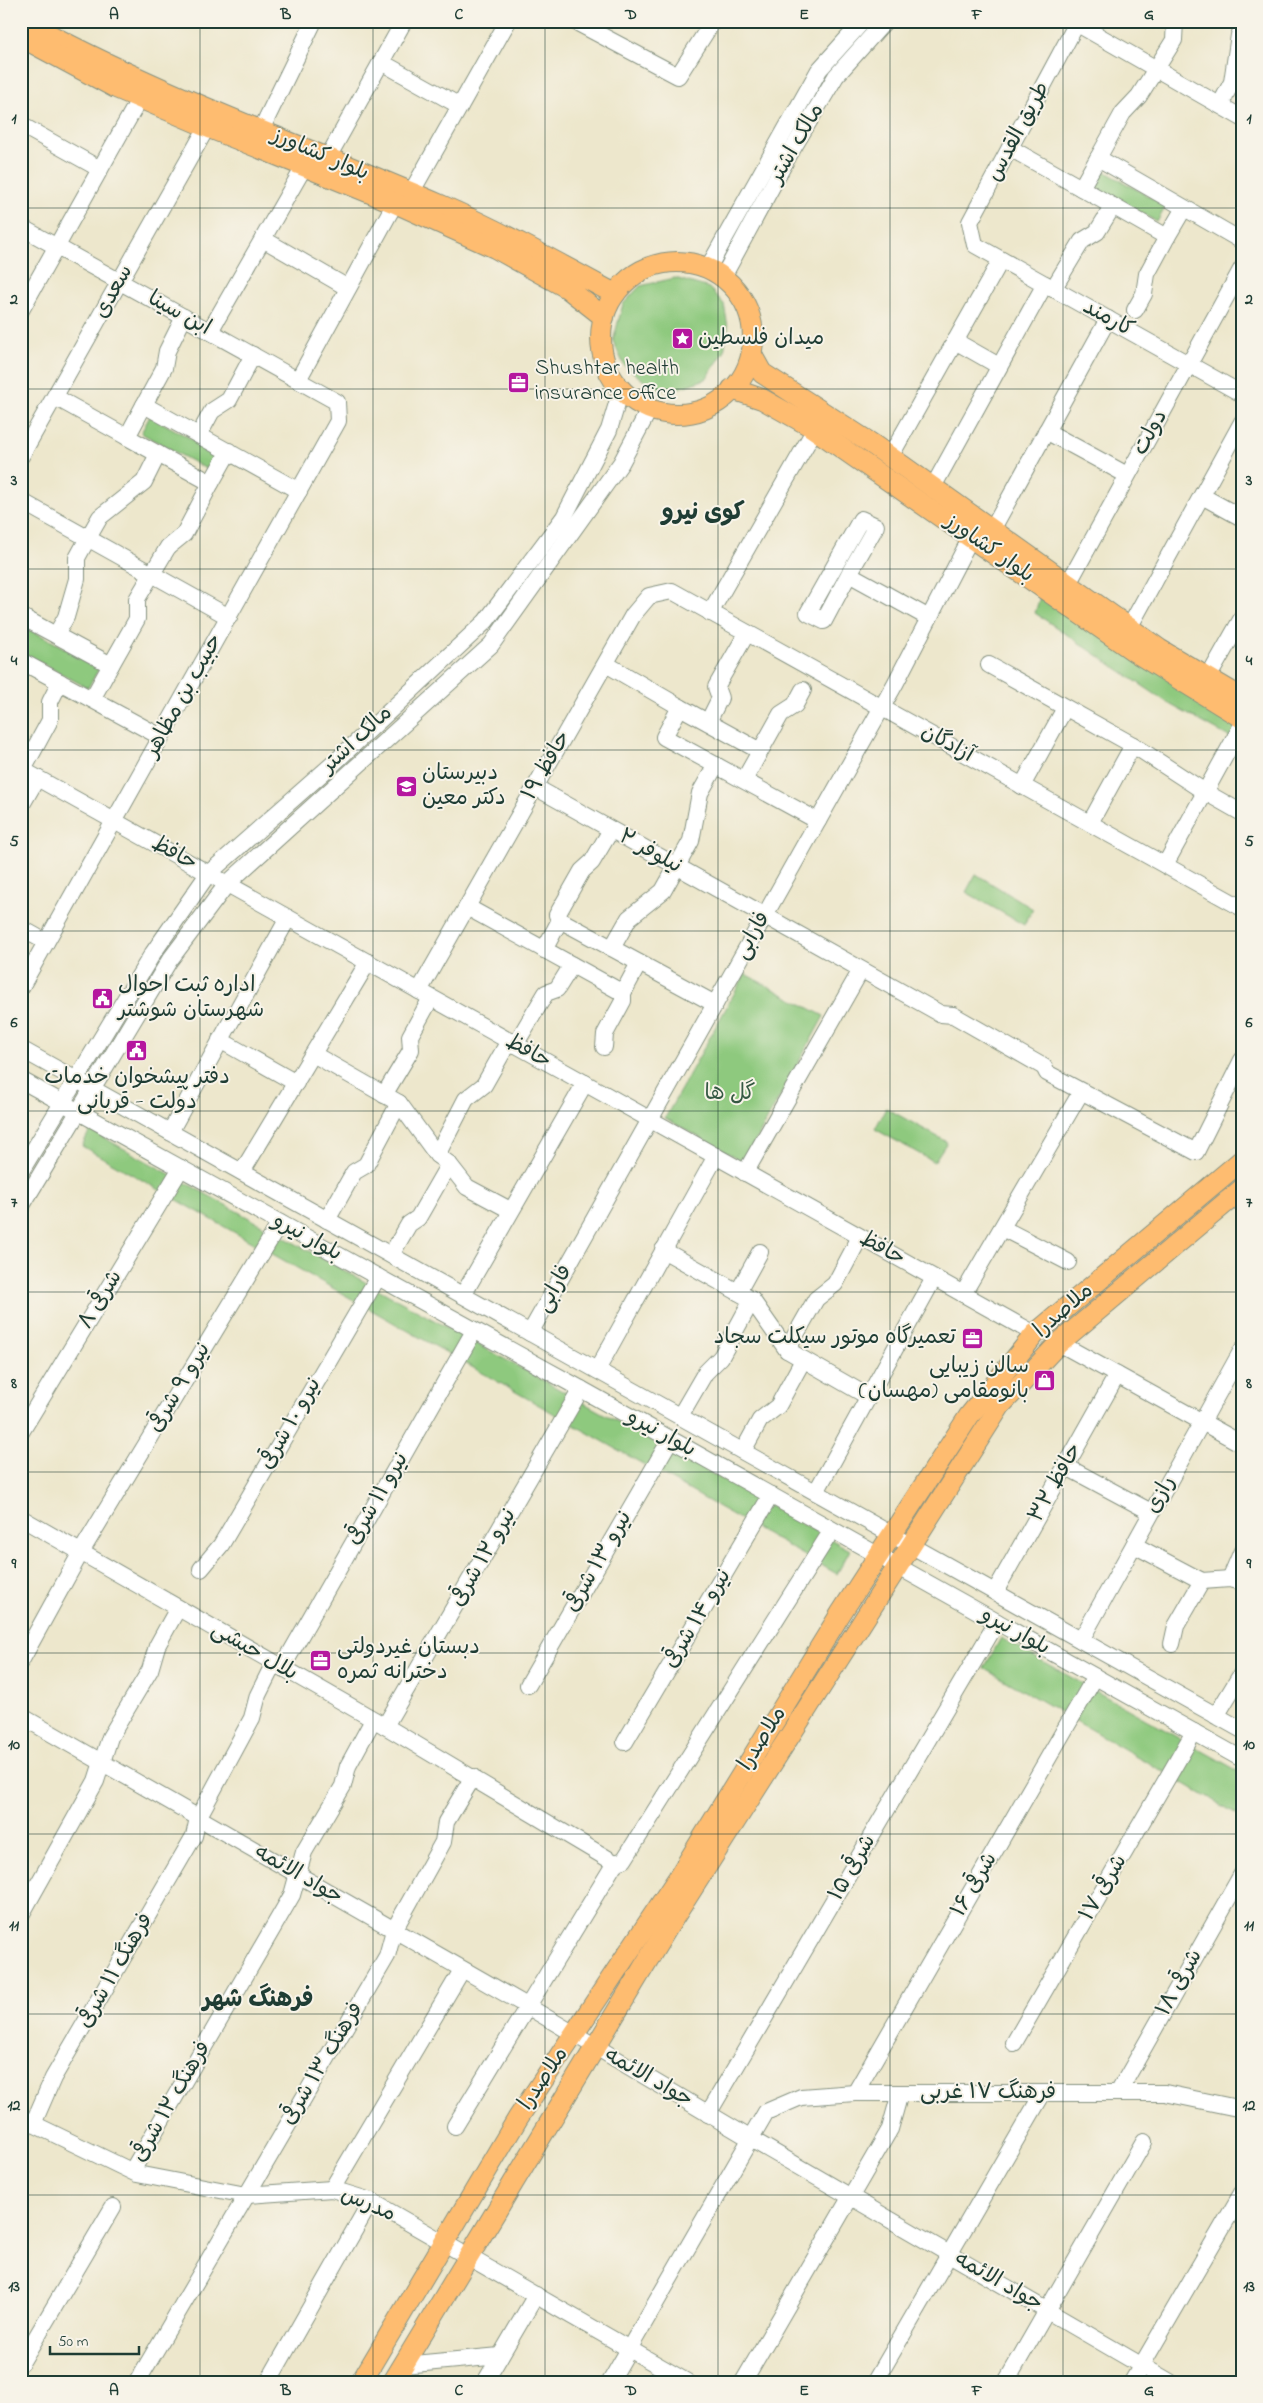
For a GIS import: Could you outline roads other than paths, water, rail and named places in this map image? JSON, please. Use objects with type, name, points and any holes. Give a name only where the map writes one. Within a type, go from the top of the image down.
[{"type":"main road","name":"بلوار کشاورز","points":[[26,26],[168,92],[327,159],[403,198],[567,288],[604,317]]},
{"type":"main road","name":"بلوار کشاورز","points":[[26,26],[140,98],[304,167],[403,198],[517,240],[615,294]]},
{"type":"main road","points":[[683,262],[716,273],[739,292],[749,312],[753,333],[752,355],[742,379],[724,399],[701,411],[675,415],[649,410],[634,402],[620,390],[606,368],[601,343],[604,317],[615,294],[634,276],[657,264],[683,262]]},
{"type":"main road","name":"بلوار کشاورز","points":[[752,355],[762,373],[890,457],[992,530],[1135,652],[1242,718]]},
{"type":"main road","name":"بلوار کشاورز","points":[[732,389],[762,399],[815,429],[972,536],[1129,628],[1159,649],[1242,698]]},
{"type":"main road","name":"ملاصدرا","points":[[360,2382],[445,2243],[518,2118],[678,1878],[878,1556],[969,1416],[1035,1334],[1242,1160]]},
{"type":"main road","name":"ملاصدرا","points":[[398,2373],[470,2257],[666,1930],[1000,1406],[1060,1343],[1242,1189]]},
{"type":"street","points":[[260,130],[314,21]]},
{"type":"street","points":[[327,159],[404,21]]},
{"type":"street","points":[[298,380],[348,288],[460,106],[508,21]]},
{"type":"street","points":[[579,22],[678,76],[713,21]]},
{"type":"street","name":"مالک اشتر","points":[[716,273],[819,70],[863,21]]},
{"type":"street","name":"مالک اشتر","points":[[716,273],[836,76],[885,21]]},
{"type":"street","points":[[1081,188],[1123,113],[1139,96],[1174,40],[1175,21]]},
{"type":"street","points":[[1077,22],[1242,118]]},
{"type":"street","name":"طریق القدس","points":[[974,245],[970,222],[1077,22]]},
{"type":"street","points":[[1220,105],[1232,82],[1239,35],[1242,30]]},
{"type":"street","points":[[381,62],[460,106]]},
{"type":"street","points":[[21,310],[140,98]]},
{"type":"street","name":"سعدی","points":[[21,456],[206,127]]},
{"type":"street","points":[[23,131],[100,169]]},
{"type":"street","points":[[1010,148],[1167,237]]},
{"type":"street","points":[[1098,158],[1242,241]]},
{"type":"street","points":[[210,331],[304,167]]},
{"type":"street","points":[[933,487],[1000,366],[1049,286],[1082,241],[1098,232],[1113,206]]},
{"type":"street","points":[[1135,310],[1144,294],[1147,274],[1184,208]]},
{"type":"street","name":"ابن سینا","points":[[21,227],[337,402]]},
{"type":"street","points":[[263,239],[348,288]]},
{"type":"street","name":"کارمند","points":[[974,245],[1242,394]]},
{"type":"street","points":[[890,457],[1001,260]]},
{"type":"street","name":"دولت","points":[[1063,591],[1242,268]]},
{"type":"street","points":[[127,437],[164,368],[167,351],[184,317]]},
{"type":"street","points":[[992,530],[1108,319]]},
{"type":"street","points":[[956,341],[1000,366]]},
{"type":"street","points":[[199,435],[212,411],[229,400],[254,355]]},
{"type":"street","name":"مالک اشتر","points":[[21,1171],[153,952],[208,874],[335,762],[486,621],[564,517],[609,430],[620,390]]},
{"type":"street","points":[[55,397],[211,483]]},
{"type":"street","name":"حبیب بن مظاهر","points":[[21,987],[338,421],[337,402]]},
{"type":"street","points":[[144,405],[299,491]]},
{"type":"street","name":"مالک اشتر","points":[[21,1207],[169,960],[227,884],[491,645],[620,463],[649,410]]},
{"type":"street","points":[[1129,628],[1242,422]]},
{"type":"street","points":[[710,613],[815,429]]},
{"type":"street","points":[[1046,431],[1128,475]]},
{"type":"street","points":[[92,699],[137,619],[137,598],[168,547],[184,534],[229,451]]},
{"type":"street","points":[[56,635],[66,617],[77,579],[77,558],[88,538],[100,517],[144,482],[158,454]]},
{"type":"street","points":[[1202,496],[1242,518]]},
{"type":"street","points":[[21,501],[229,617]]},
{"type":"street","points":[[861,519],[876,526],[849,574],[824,622],[808,613],[861,519]]},
{"type":"street","name":"فارابی","points":[[530,1333],[882,708],[972,536]]},
{"type":"street","points":[[849,574],[929,618]]},
{"type":"street","name":"آزادگان","points":[[649,596],[672,591],[1165,865],[1240,903]]},
{"type":"street","name":"حافظ ۱۹","points":[[384,1095],[411,1050],[410,1036],[425,994],[467,907],[634,615],[649,596]]},
{"type":"street","points":[[1208,678],[1242,618]]},
{"type":"street","points":[[23,621],[56,635],[111,665]]},
{"type":"street","points":[[708,722],[720,698],[716,687],[748,633]]},
{"type":"street","points":[[21,661],[162,737]]},
{"type":"street","points":[[606,664],[760,751]]},
{"type":"street","points":[[989,665],[1133,745],[1205,792],[1242,813]]},
{"type":"street","points":[[22,770],[50,720],[50,702],[60,682]]},
{"type":"street","points":[[744,780],[781,714],[795,705],[803,690]]},
{"type":"street","points":[[680,707],[664,736],[818,821]]},
{"type":"street","points":[[1022,786],[1065,708]]},
{"type":"street","points":[[1165,865],[1205,792],[1236,750],[1242,725]]},
{"type":"street","points":[[1090,823],[1133,745]]},
{"type":"street","points":[[612,948],[629,918],[663,891],[677,867],[691,840],[700,793],[716,765]]},
{"type":"street","name":"حافظ","points":[[22,770],[1035,1334]]},
{"type":"street","points":[[21,806],[37,778]]},
{"type":"street","name":"نیلوفر ۲","points":[[535,787],[941,1014],[952,1015],[1044,1067],[1047,1073],[1081,1092],[1196,1152],[1242,1060]]},
{"type":"street","points":[[611,830],[592,862],[582,871],[557,915],[560,920],[715,1004]]},
{"type":"street","points":[[467,907],[623,993]]},
{"type":"street","points":[[170,1132],[288,918]]},
{"type":"street","points":[[544,950],[560,920]]},
{"type":"street","points":[[21,928],[46,942]]},
{"type":"street","points":[[242,1172],[368,962]]},
{"type":"street","points":[[604,1047],[604,1034],[623,1001],[623,993],[639,963]]},
{"type":"street","points":[[392,1255],[409,1224],[418,1218],[466,1099],[484,1085],[546,993],[557,989],[572,965]]},
{"type":"street","points":[[745,1173],[861,970]]},
{"type":"street","points":[[220,1040],[296,1083]]},
{"type":"street","name":"بلوار نیرو","points":[[21,1049],[1242,1730]]},
{"type":"street","points":[[313,1054],[399,1103],[443,1160],[467,1187],[510,1210]]},
{"type":"street","name":"بلوار نیرو","points":[[21,1080],[581,1389],[1242,1759]]},
{"type":"street","points":[[462,1295],[585,1083]]},
{"type":"street","points":[[963,1294],[1081,1092]]},
{"type":"street","points":[[327,1220],[354,1172],[366,1165],[399,1103]]},
{"type":"street","points":[[597,1370],[716,1156]]},
{"type":"street","name":"۸ شرقی","points":[[21,1432],[181,1168]]},
{"type":"street","name":"نیرو ۹ شرقی","points":[[21,1661],[81,1552],[280,1223]]},
{"type":"street","points":[[1002,1228],[1068,1262]]},
{"type":"street","points":[[787,1350],[816,1300],[835,1284],[860,1237]]},
{"type":"street","points":[[663,1250],[745,1296],[787,1350],[869,1397]]},
{"type":"street","points":[[680,1416],[705,1373],[721,1357],[760,1252]]},
{"type":"street","name":"نیرو ۱۰ شرقی","points":[[201,1568],[221,1544],[378,1277]]},
{"type":"street","points":[[816,1492],[934,1278]]},
{"type":"street","name":"نیرو ۱۱ شرقی","points":[[198,1818],[252,1718],[258,1695],[278,1666],[474,1331]]},
{"type":"street","points":[[1060,1343],[1242,1444]]},
{"type":"street","name":"رازی","points":[[1081,1640],[1242,1350]]},
{"type":"street","points":[[743,1452],[760,1420],[778,1406],[803,1360]]},
{"type":"street","name":"حافظ ۳۲","points":[[995,1592],[1117,1375]]},
{"type":"street","name":"نیرو ۱۲ شرقی","points":[[297,1875],[304,1852],[343,1786],[348,1766],[379,1723],[581,1389]]},
{"type":"street","name":"نیرو ۱۳ شرقی","points":[[528,1685],[670,1440]]},
{"type":"street","points":[[1066,1466],[1152,1512]]},
{"type":"street","name":"نیرو ۱۴ شرقی","points":[[625,1742],[771,1496]]},
{"type":"street","name":"بلال حبشی","points":[[21,1518],[472,1777],[615,1863]]},
{"type":"street","points":[[455,2126],[615,1863],[624,1860],[832,1530]]},
{"type":"street","points":[[1134,1545],[1202,1581],[1236,1580],[1242,1551]]},
{"type":"street","points":[[1172,1644],[1176,1626],[1202,1581]]},
{"type":"street","points":[[21,1915],[96,1781],[110,1737],[150,1670],[157,1646],[178,1608]]},
{"type":"street","name":"۱۵ شرقی","points":[[708,2114],[997,1622]]},
{"type":"street","points":[[1216,1716],[1242,1672]]},
{"type":"street","name":"۱۶ شرقی","points":[[855,2094],[1095,1677]]},
{"type":"street","name":"جواد الائمه","points":[[21,1716],[527,2006],[750,2139],[1170,2382]]},
{"type":"street","name":"۱۷ شرقی","points":[[1014,2043],[1194,1732]]},
{"type":"street","name":"فرهنگ ۱۳ شرقی","points":[[137,2382],[387,1956],[394,1930],[443,1842],[446,1822],[472,1777]]},
{"type":"street","name":"فرهنگ ۱۱ شرقی","points":[[27,2121],[194,1836],[198,1818]]},
{"type":"street","name":"۱۸ شرقی","points":[[1118,2093],[1242,1874]]},
{"type":"street","name":"فرهنگ ۱۲ شرقی","points":[[132,2171],[292,1895],[297,1875]]},
{"type":"street","points":[[332,2189],[462,1970]]},
{"type":"street","points":[[743,2382],[890,2129],[900,2093]]},
{"type":"street","name":"فرهنگ ۱۷ غربی","points":[[610,2382],[766,2112],[801,2097],[900,2093],[1165,2093],[1240,2105]]},
{"type":"street","points":[[875,2382],[1042,2093]]},
{"type":"street","name":"مدرس","points":[[27,2121],[132,2171],[246,2195],[332,2189],[371,2201],[688,2382]]},
{"type":"street","points":[[1006,2382],[1144,2142]]},
{"type":"street","points":[[1132,2382],[1242,2193]]},
{"type":"street","points":[[268,2382],[371,2201]]},
{"type":"street","points":[[21,2363],[113,2207]]},
{"type":"street","points":[[485,2382],[536,2295]]},
{"type":"street","points":[[398,2373],[500,2356]]},
{"type":"place","name":"میدان فلسطین","points":[[682,339]]},
{"type":"place","name":"Shushtar health insurance office","points":[[519,382]]},
{"type":"place","name":"دبیرستان دکتر معین","points":[[406,787]]},
{"type":"place","name":"اداره ثبت احوال شهرستان شوشتر","points":[[102,999]]},
{"type":"place","name":"دفتر پیشخوان خدمات دولت - قربانی","points":[[137,1051]]},
{"type":"place","name":"تعمیرگاه موتور سیکلت سجاد","points":[[972,1338]]},
{"type":"place","name":"سالن زیبایی بانومقامی (مهسان)","points":[[1045,1380]]},
{"type":"place","name":"دبستان غیردولتی دخترانه ثمره","points":[[321,1661]]},
{"type":"district","name":"کوی نیرو","points":[[703,513]]},
{"type":"district","name":"فرهنگ شهر","points":[[258,2000]]},
{"type":"park label","name":"گل ها","points":[[730,1094]]}]
